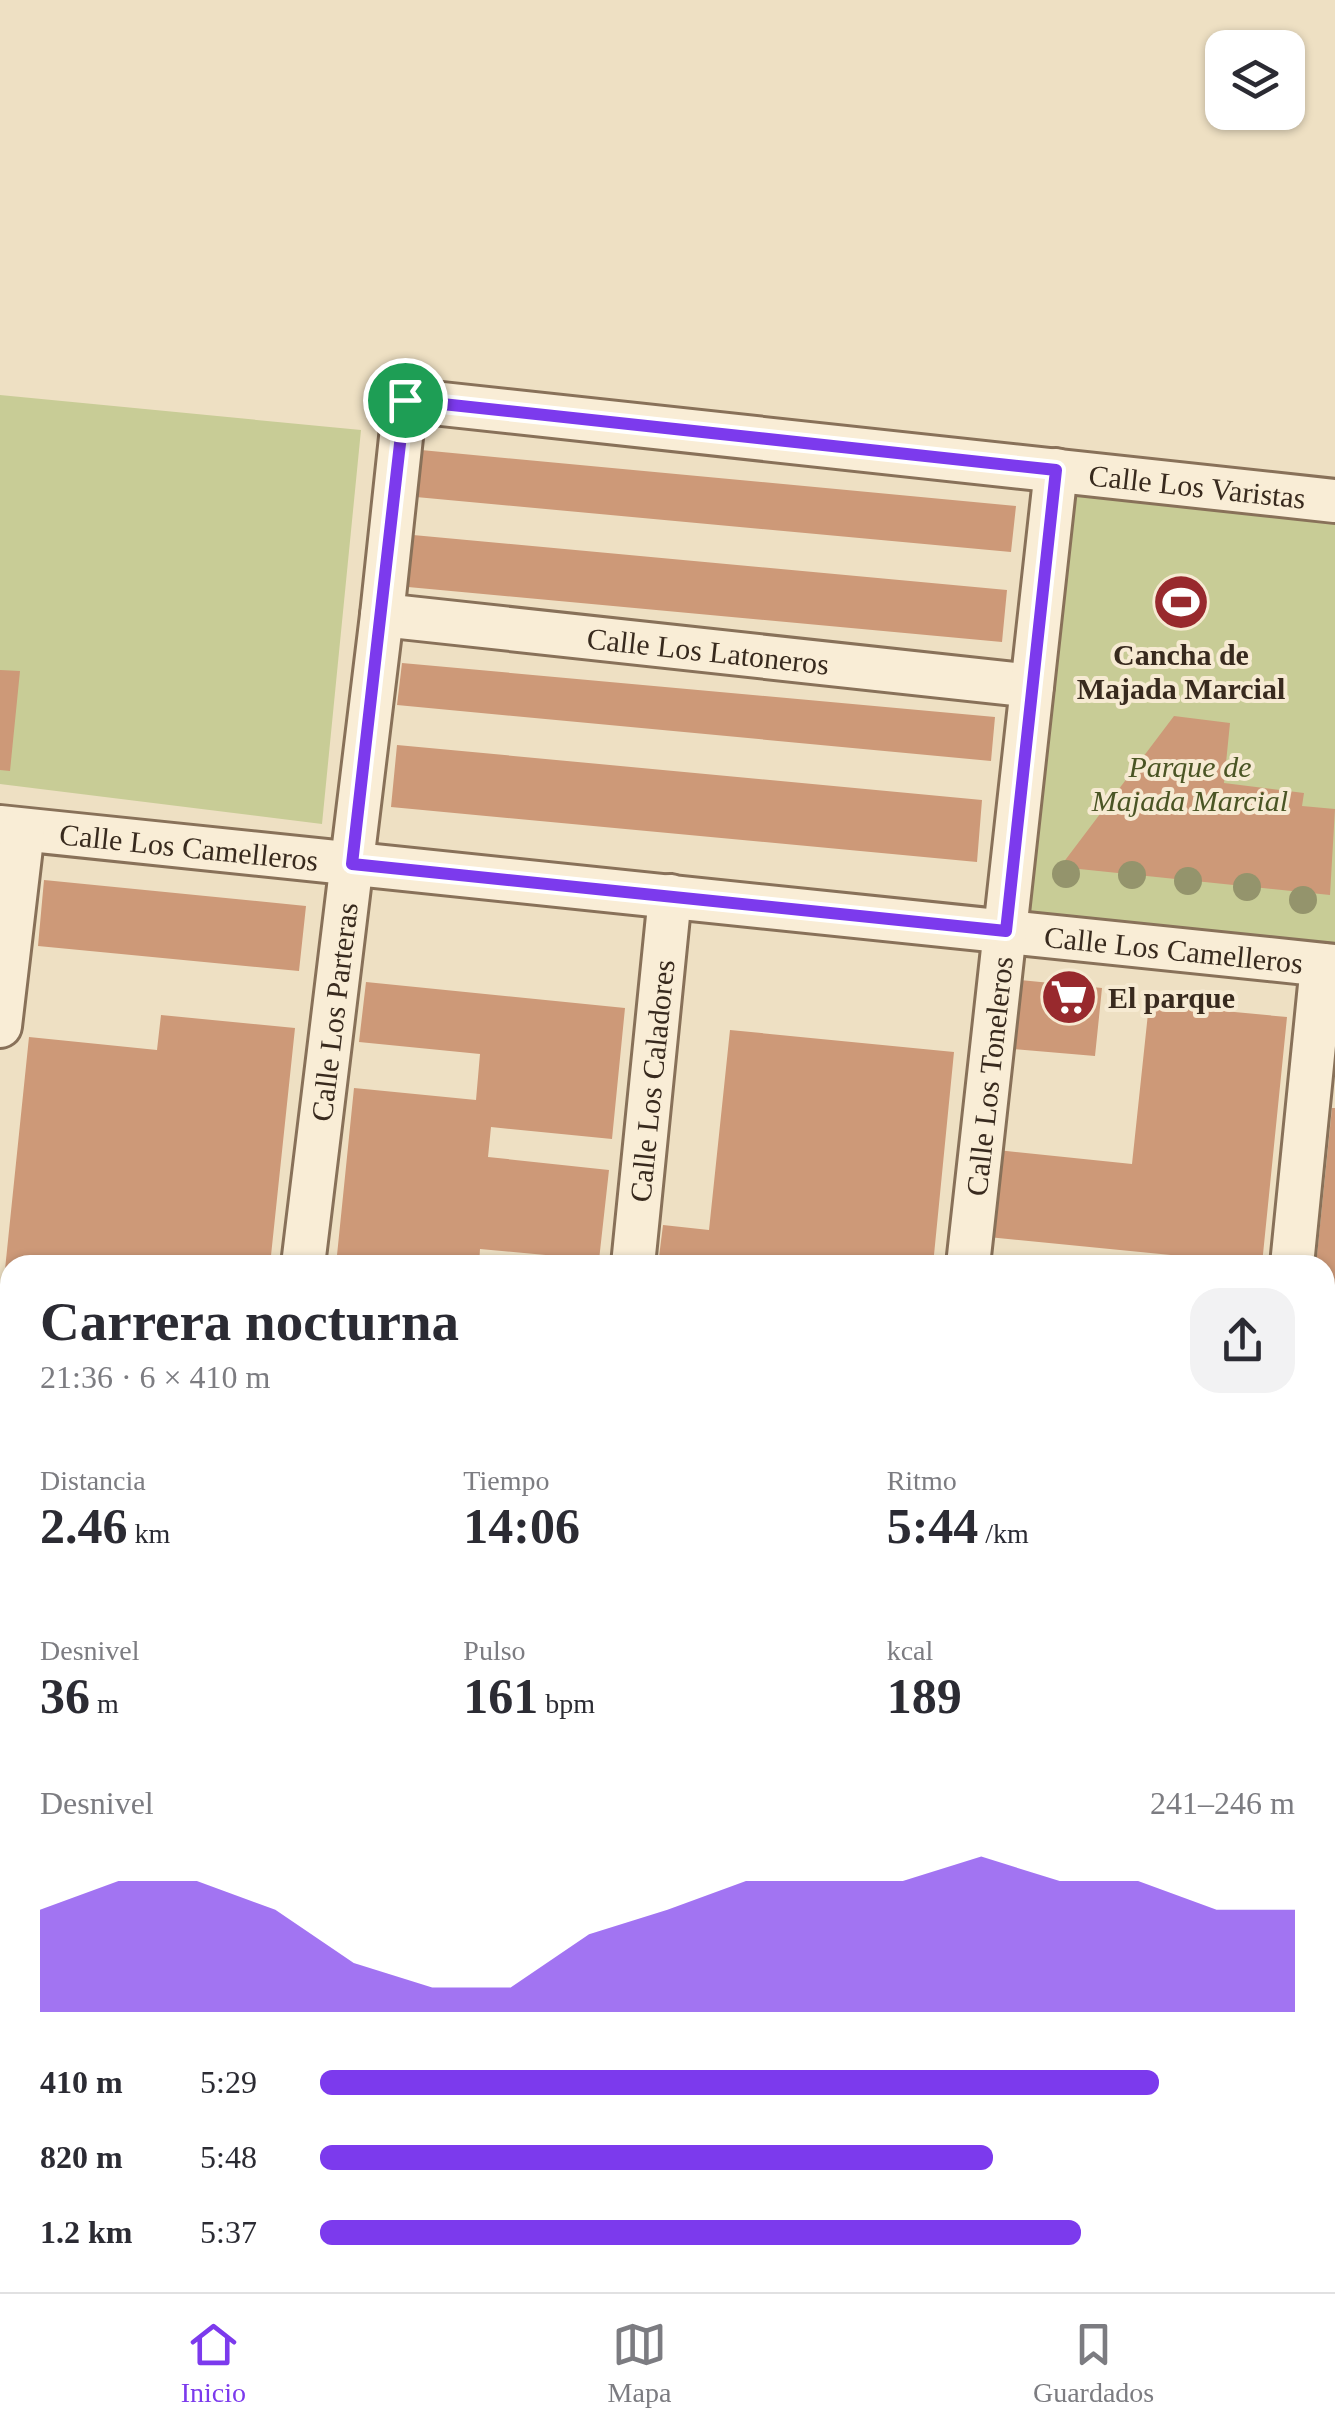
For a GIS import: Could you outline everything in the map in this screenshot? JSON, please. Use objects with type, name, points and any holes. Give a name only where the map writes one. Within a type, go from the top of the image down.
[{"type":"street","name":"Calle Los Varistas","points":[[405,400],[1335,501]]},
{"type":"street","name":"Calle Los Parteras","points":[[304,1255],[405,400]]},
{"type":"street","name":"Calle Los Toneleros","points":[[969,1255],[1056,470]]},
{"type":"street","name":"Calle Los Latoneros","points":[[382,615],[1032,686]]},
{"type":"street","name":"Calle Los Camelleros","points":[[11,829],[1328,965]]},
{"type":"street","points":[[0,1026],[11,829]]},
{"type":"street","name":"Calle Los Caladores","points":[[634,1255],[670,896]]},
{"type":"street","points":[[1293,1255],[1328,965]]},
{"type":"green space","points":[[0,395],[361,430],[322,824],[0,784]]},
{"type":"green space","name":"Parque de Majada Marcial","points":[[1074,492],[1335,520],[1335,946],[1030,914]]},
{"type":"building","points":[[421,450],[1016,506],[1011,552],[416,497]]},
{"type":"building","points":[[413,535],[1007,590],[1002,642],[408,587]]},
{"type":"building","points":[[402,663],[995,717],[991,761],[397,705]]},
{"type":"building","points":[[0,670],[20,671],[10,771],[0,770]]},
{"type":"building","points":[[1174,716],[1230,723],[1224,783],[1304,793],[1302,806],[1335,809],[1330,895],[1060,867]]},
{"type":"building","points":[[397,745],[982,800],[977,862],[391,807]]},
{"type":"building","points":[[44,880],[306,906],[299,971],[38,946]]},
{"type":"building","points":[[1020,980],[1102,988],[1095,1056],[1013,1049]]},
{"type":"building","points":[[366,982],[625,1008],[612,1139],[491,1127],[488,1157],[609,1170],[600,1255],[480,1249],[480,1255],[337,1255],[354,1088],[476,1100],[480,1054],[359,1042]]},
{"type":"building","points":[[1149,1004],[1287,1017],[1263,1255],[1171,1255],[988,1237],[997,1150],[1132,1164]]},
{"type":"building","points":[[161,1015],[295,1028],[271,1255],[7,1255],[29,1037],[157,1050]]},
{"type":"building","points":[[730,1030],[954,1052],[934,1255],[659,1255],[663,1225],[709,1230]]},
{"type":"building","points":[[1332,1108],[1335,1108],[1335,1255],[1317,1255]]},
{"type":"place","name":"Cancha de Majada Marcial","points":[[1181,602]]},
{"type":"place","name":"El parque","points":[[1069,997]]},
{"type":"route","points":[[405,400],[1056,470],[1006,931],[352,864],[405,400]]}]
